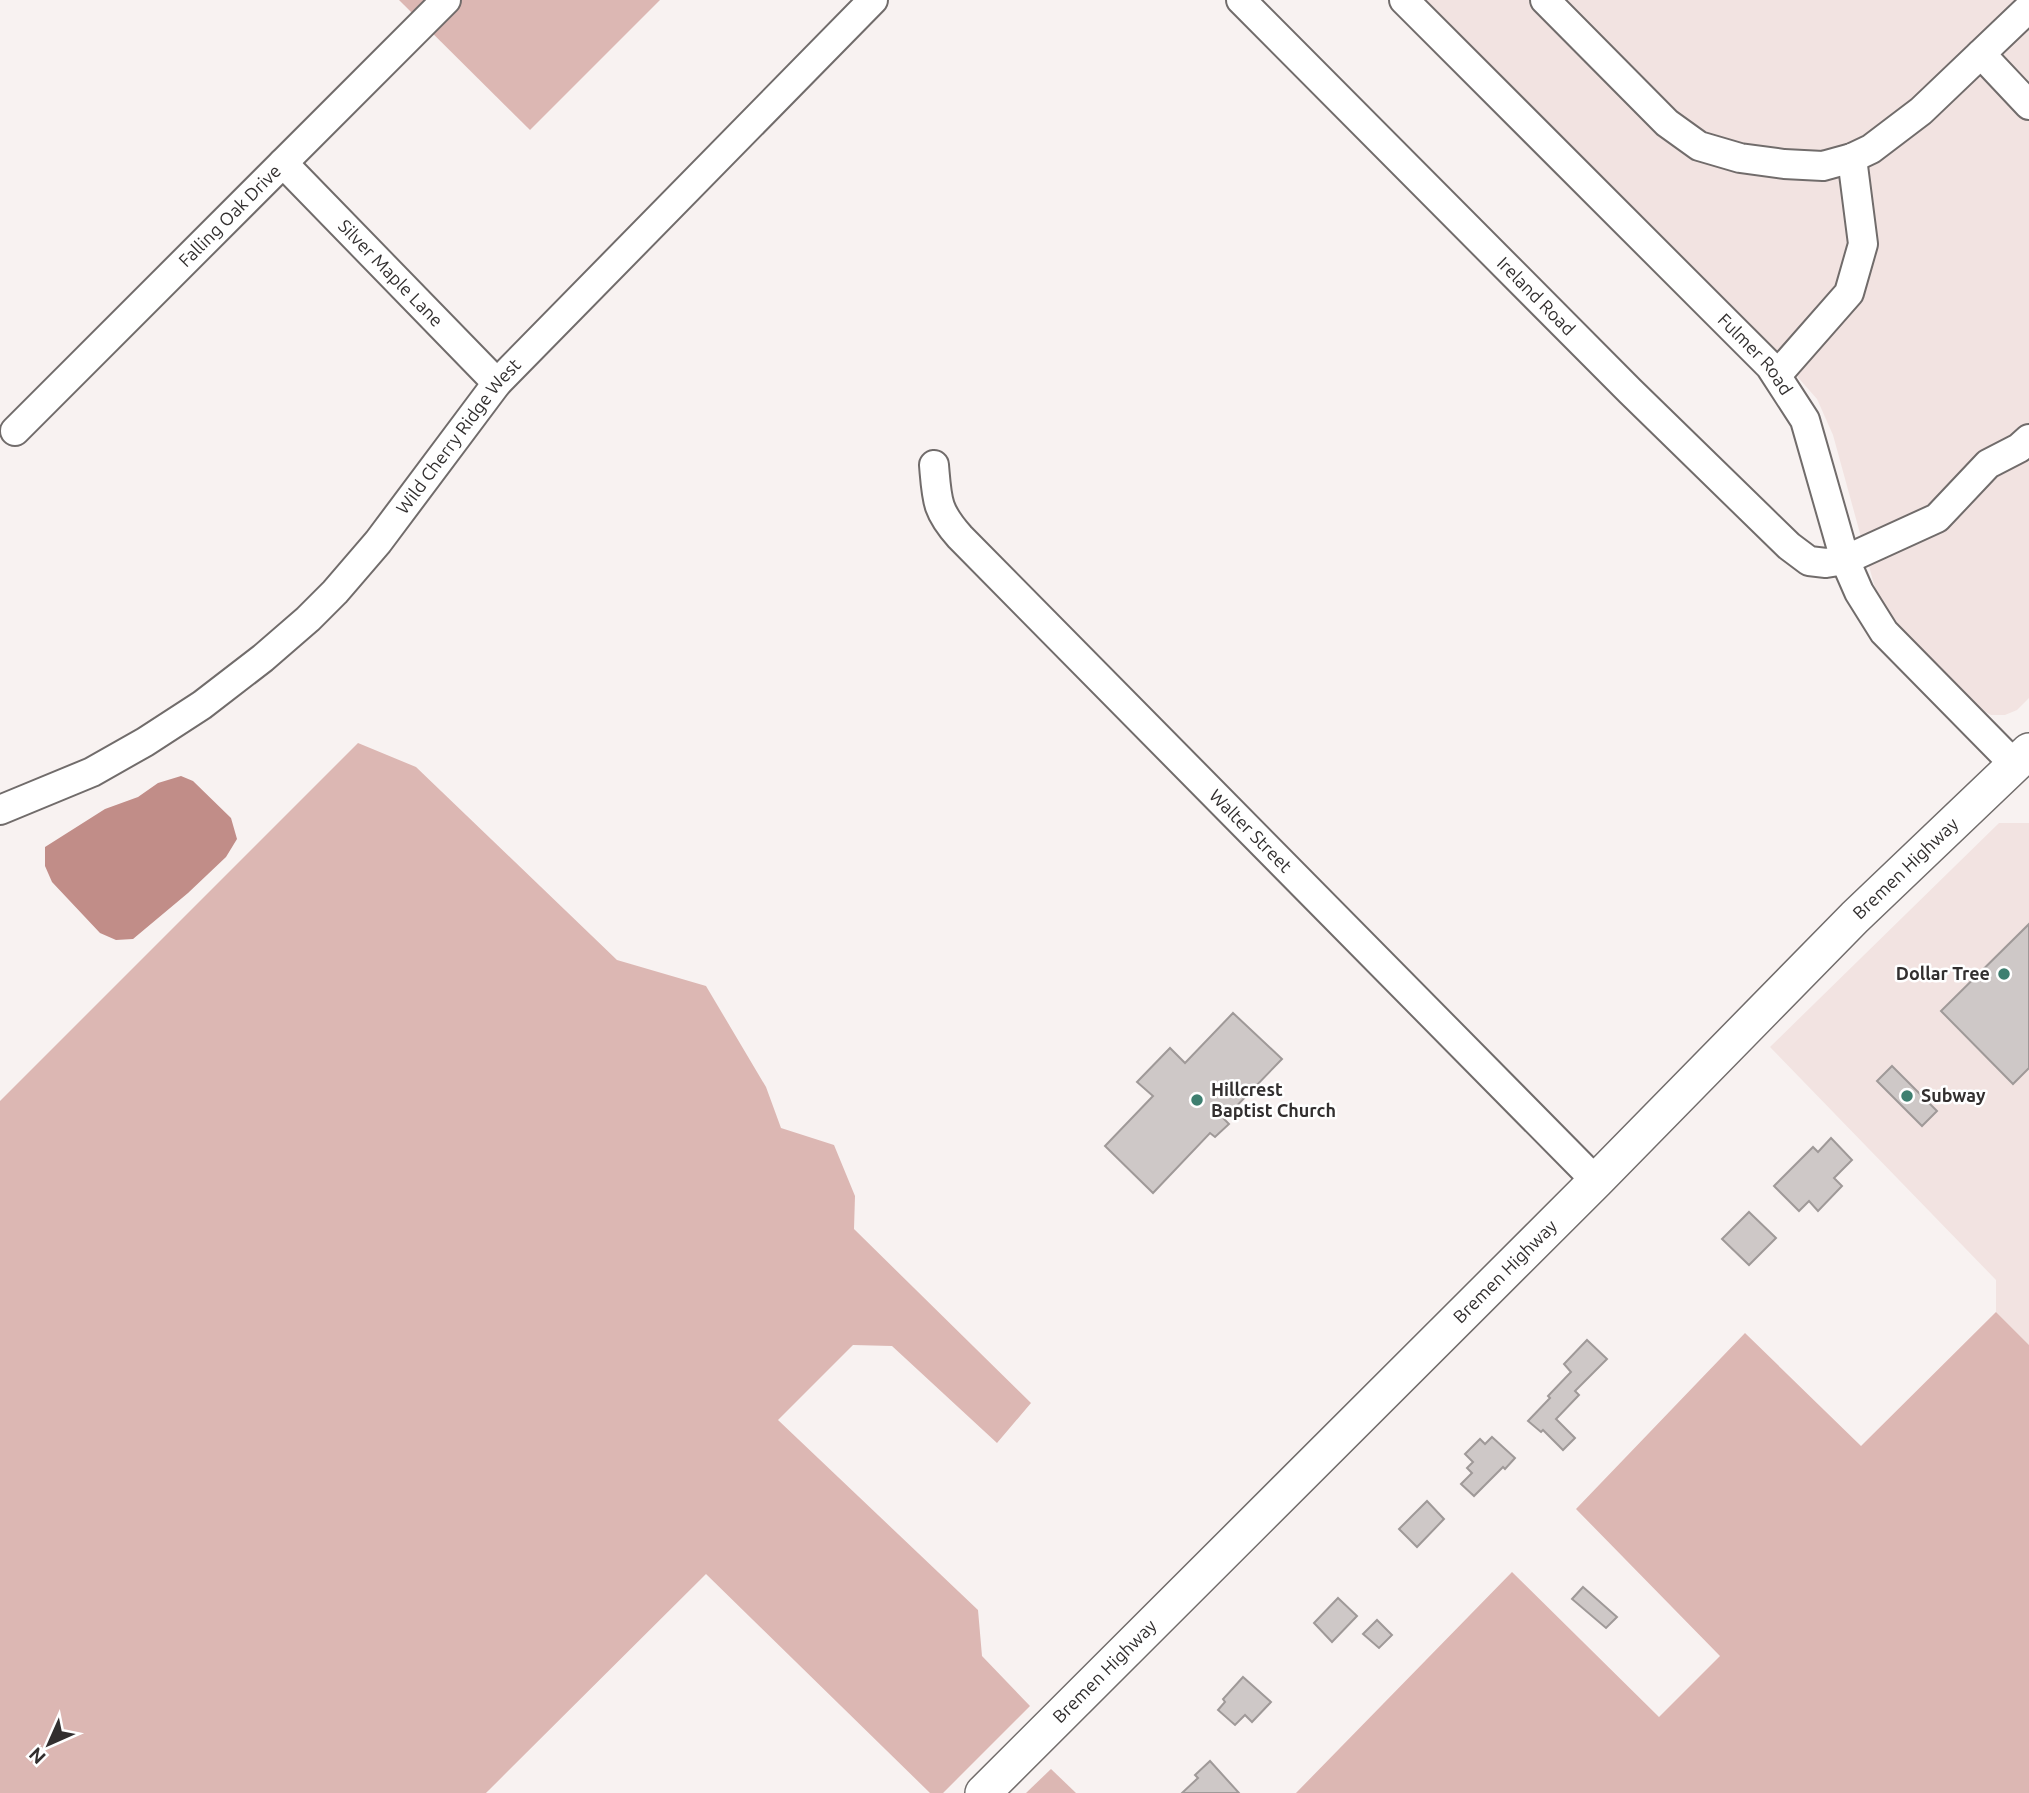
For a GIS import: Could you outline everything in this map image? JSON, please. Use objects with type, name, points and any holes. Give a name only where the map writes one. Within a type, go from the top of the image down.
[{"type":"main road","name":"Bremen Highway","points":[[983,1793],[1596,1181],[1856,917],[2024,765]]},
{"type":"street","name":"Falling Oak Drive","points":[[15,431],[446,0]]},
{"type":"street","name":"Wild Cherry Ridge West","points":[[0,810],[92,772],[202,705],[263,658],[335,592],[378,542],[497,383],[873,0]]},
{"type":"street","name":"Ireland Road","points":[[1241,0],[1620,381],[1789,546],[1810,561],[1826,564],[1845,560]]},
{"type":"street","name":"Fulmer Road","points":[[1404,0],[1777,374],[1805,420],[1845,560],[1859,592],[1884,632],[2024,765]]},
{"type":"street","points":[[1545,0],[1667,123],[1699,146],[1740,158],[1823,166],[1852,158],[1871,149],[1921,111],[2029,8]]},
{"type":"street","points":[[1981,54],[2029,105]]},
{"type":"street","points":[[1777,374],[1849,293],[1863,244],[1852,158]]},
{"type":"street","name":"Silver Maple Lane","points":[[283,163],[497,383]]},
{"type":"street","points":[[1845,560],[1937,518],[1988,464],[2020,448],[2029,439]]},
{"type":"street","name":"Walter Street","points":[[934,465],[938,506],[945,520],[960,537],[1596,1181]]},
{"type":"shaded area","points":[[399,0],[660,0],[530,130]]},
{"type":"shaded area","points":[[1422,0],[2029,0],[2029,698],[2017,710],[2005,715],[1991,715],[1980,709],[1903,631],[1888,611],[1875,588],[1833,435],[1817,399],[1749,322]]},
{"type":"shaded area","points":[[358,743],[416,767],[617,960],[706,986],[766,1087],[781,1128],[834,1145],[855,1196],[854,1229],[1031,1403],[997,1443],[892,1346],[853,1345],[778,1420],[978,1610],[982,1656],[1030,1706],[943,1793],[930,1793],[706,1574],[486,1793],[0,1793],[0,1101]]},
{"type":"shaded area","points":[[181,776],[193,781],[231,818],[237,839],[226,857],[133,939],[116,940],[100,933],[52,882],[45,866],[45,847],[105,809],[138,797],[158,783]]},
{"type":"shaded area","points":[[1999,823],[2029,823],[2029,1345],[1996,1312],[1996,1280],[1770,1047]]},
{"type":"shaded area","points":[[1996,1312],[2029,1345],[2029,1793],[1296,1793],[1512,1572],[1659,1717],[1720,1656],[1576,1509],[1745,1333],[1861,1446]]},
{"type":"shaded area","points":[[1051,1769],[1076,1793],[1026,1793]]},
{"type":"building","name":"Dollar Tree","points":[[2029,924],[2029,1068],[2013,1084],[1941,1011]]},
{"type":"building","name":"Hillcrest Baptist Church","points":[[1233,1013],[1282,1059],[1224,1119],[1229,1124],[1215,1137],[1210,1133],[1153,1193],[1105,1146],[1153,1096],[1137,1082],[1170,1048],[1185,1063]]},
{"type":"building","name":"Subway","points":[[1892,1066],[1937,1111],[1922,1126],[1877,1081]]},
{"type":"building","points":[[1831,1138],[1852,1160],[1834,1178],[1842,1186],[1818,1211],[1809,1201],[1799,1211],[1774,1186],[1813,1147],[1818,1152]]},
{"type":"building","points":[[1749,1212],[1776,1238],[1749,1265],[1722,1239]]},
{"type":"building","points":[[1587,1340],[1607,1359],[1575,1391],[1579,1395],[1556,1419],[1575,1438],[1563,1450],[1543,1430],[1541,1432],[1528,1421],[1571,1372],[1564,1364]]},
{"type":"building","points":[[1492,1437],[1515,1458],[1474,1496],[1461,1484],[1472,1473],[1467,1468],[1473,1462],[1465,1454],[1480,1439],[1485,1444]]},
{"type":"building","points":[[1427,1501],[1444,1519],[1417,1547],[1399,1529]]},
{"type":"building","points":[[1583,1587],[1617,1617],[1606,1628],[1572,1599]]},
{"type":"building","points":[[1338,1598],[1357,1616],[1332,1642],[1314,1623]]},
{"type":"building","points":[[1377,1620],[1392,1635],[1379,1648],[1363,1634]]},
{"type":"building","points":[[1243,1677],[1271,1702],[1252,1722],[1245,1715],[1235,1725],[1218,1710],[1225,1702],[1223,1699]]},
{"type":"building","points":[[1210,1761],[1239,1793],[1182,1793],[1198,1778],[1195,1775]]},
{"type":"place","name":"Dollar Tree","points":[[2004,974]]},
{"type":"place","name":"Subway","points":[[1907,1096]]},
{"type":"place","name":"Hillcrest Baptist Church","points":[[1197,1100]]}]
